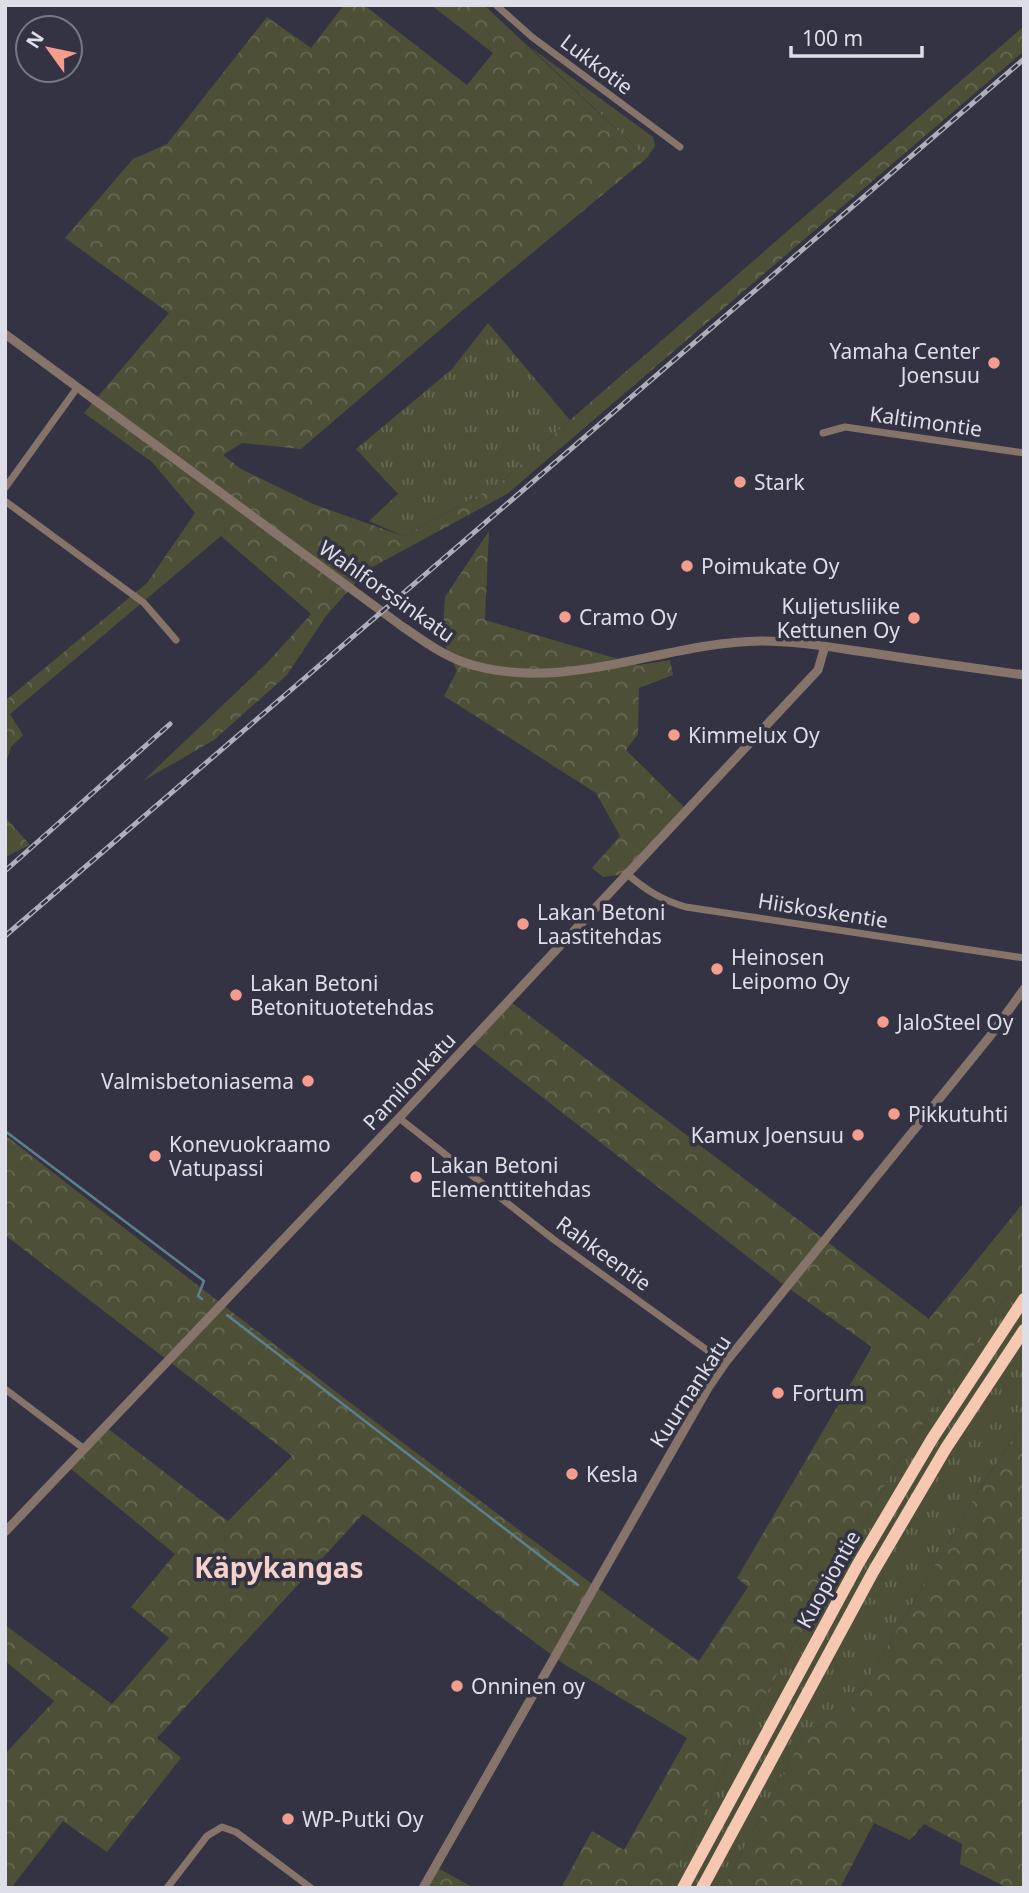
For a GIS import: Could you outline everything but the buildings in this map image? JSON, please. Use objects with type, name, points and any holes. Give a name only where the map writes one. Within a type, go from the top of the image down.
[{"type":"highway","name":"Kuopiontie","points":[[683,1888],[885,1518],[932,1439],[1024,1299]]},
{"type":"highway","name":"Kuopiontie","points":[[702,1888],[873,1572],[946,1448],[1022,1332]]},
{"type":"street","name":"Lukkotie","points":[[496,5],[533,37],[680,147]]},
{"type":"street","name":"Wahlforssinkatu","points":[[5,334],[414,635],[461,661],[495,670],[551,673],[734,642],[774,641],[825,646],[1024,676]]},
{"type":"street","points":[[5,488],[77,388]]},
{"type":"street","name":"Kaltimontie","points":[[823,433],[845,427],[1024,453]]},
{"type":"street","points":[[5,501],[144,603],[176,640]]},
{"type":"street","name":"Pamilonkatu","points":[[5,1532],[399,1118],[818,670],[825,646]]},
{"type":"street","name":"Hiiskoskentie","points":[[626,873],[649,893],[665,902],[686,907],[1024,958]]},
{"type":"street","name":"Kuurnankatu","points":[[422,1888],[724,1363],[991,1035],[1024,989]]},
{"type":"street","name":"Rahkeentie","points":[[399,1118],[553,1239],[724,1363]]},
{"type":"street","points":[[5,1389],[83,1448]]},
{"type":"street","points":[[167,1888],[207,1836],[222,1827],[236,1832],[311,1888]]},
{"type":"green space","points":[[344,5],[364,5],[467,85],[493,53],[431,5],[484,5],[647,158],[301,449],[242,443],[223,455],[241,469],[313,504],[403,536],[498,485],[1024,26],[1024,51],[507,494],[367,570],[326,616],[287,675],[214,740],[143,781],[268,662],[311,614],[221,536],[10,714],[23,735],[11,747],[5,766],[5,701],[147,583],[195,513],[152,462],[84,413],[169,313],[65,238],[133,159],[167,144],[267,17],[311,48]]},
{"type":"green space","points":[[530,47],[653,137],[655,146],[647,158]]},
{"type":"green space","points":[[488,323],[570,420],[498,485],[403,536],[369,521],[398,494],[356,449],[452,369]]},
{"type":"green space","points":[[489,531],[485,620],[639,665],[670,660],[673,675],[639,688],[638,734],[626,750],[690,813],[633,873],[603,877],[592,868],[620,836],[596,793],[444,696],[457,671],[442,639],[445,597]]},
{"type":"green space","points":[[5,817],[30,845],[5,857]]},
{"type":"green space","points":[[511,1002],[929,1319],[1024,1202],[1024,1268],[897,1464],[732,1754],[665,1888],[561,1888],[592,1831],[624,1850],[687,1738],[564,1664],[363,1514],[157,1738],[181,1758],[107,1852],[63,1821],[11,1888],[5,1888],[5,1754],[54,1701],[5,1661],[5,1625],[112,1704],[169,1638],[131,1607],[175,1554],[70,1468],[107,1428],[228,1521],[292,1456],[5,1235],[5,1135],[436,1468],[699,1661],[748,1587],[737,1578],[872,1347],[784,1285],[474,1044]]},
{"type":"green space","points":[[1024,1268],[1024,1422],[980,1488],[852,1707],[803,1736],[723,1888],[665,1888],[732,1754],[897,1464]]},
{"type":"green space","points":[[1024,1422],[1024,1888],[1008,1888],[960,1864],[962,1844],[924,1824],[910,1840],[874,1823],[840,1888],[723,1888],[803,1736],[852,1707],[980,1488]]},
{"type":"green space","points":[[436,1867],[474,1888],[423,1888]]},
{"type":"waterway","points":[[5,1131],[204,1281],[198,1296],[202,1299]]},
{"type":"waterway","points":[[227,1315],[578,1585]]},
{"type":"railway","points":[[5,936],[1024,59]]},
{"type":"railway","points":[[5,871],[170,724]]},
{"type":"place","name":"Yamaha Center Joensuu","points":[[994,363]]},
{"type":"place","name":"Stark","points":[[740,482]]},
{"type":"place","name":"Poimukate Oy","points":[[687,566]]},
{"type":"place","name":"Cramo Oy","points":[[565,617]]},
{"type":"place","name":"Kuljetusliike Kettunen Oy","points":[[914,618]]},
{"type":"place","name":"Kimmelux Oy","points":[[674,735]]},
{"type":"place","name":"Lakan Betoni Laastitehdas","points":[[523,924]]},
{"type":"place","name":"Heinosen Leipomo Oy","points":[[717,969]]},
{"type":"place","name":"Lakan Betoni Betonituotetehdas","points":[[236,995]]},
{"type":"place","name":"JaloSteel Oy","points":[[883,1022]]},
{"type":"place","name":"Valmisbetoniasema","points":[[308,1081]]},
{"type":"place","name":"Pikkutuhti","points":[[894,1114]]},
{"type":"place","name":"Kamux Joensuu","points":[[858,1135]]},
{"type":"place","name":"Konevuokraamo Vatupassi","points":[[155,1156]]},
{"type":"place","name":"Lakan Betoni Elementtitehdas","points":[[416,1177]]},
{"type":"place","name":"Fortum","points":[[778,1393]]},
{"type":"place","name":"Kesla","points":[[572,1474]]},
{"type":"place","name":"Onninen oy","points":[[457,1686]]},
{"type":"place","name":"WP-Putki Oy","points":[[288,1819]]},
{"type":"district","name":"Käpykangas","points":[[279,1567]]}]
